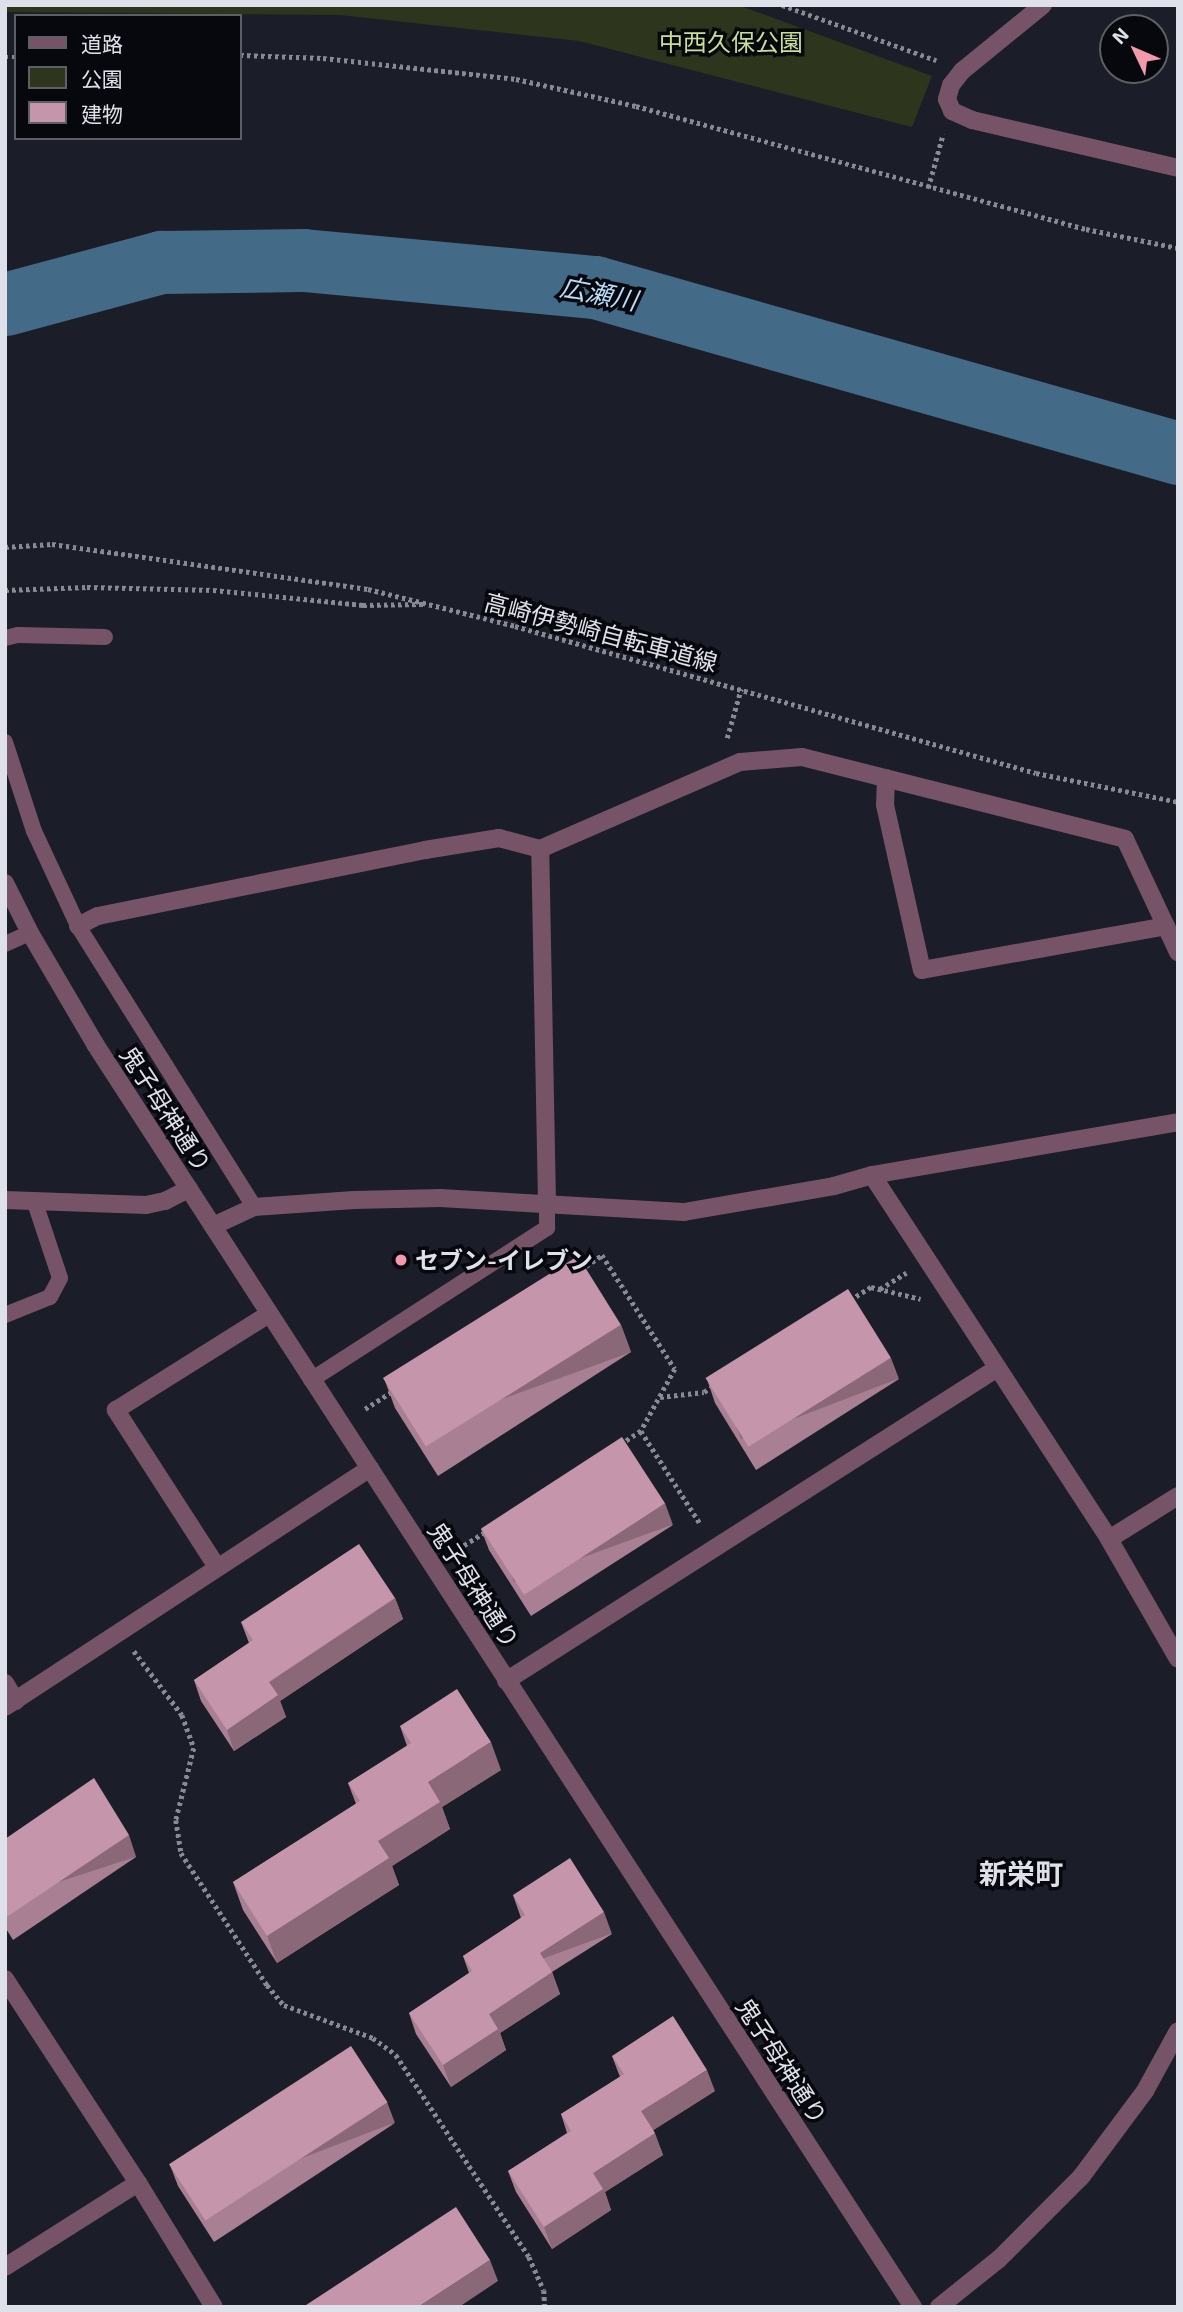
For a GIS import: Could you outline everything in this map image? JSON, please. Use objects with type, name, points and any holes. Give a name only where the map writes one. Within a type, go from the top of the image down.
[{"type":"street","points":[[1037,6],[962,71],[951,85],[947,99],[952,111],[972,120],[1178,168]]},
{"type":"street","points":[[78,926],[98,916],[425,850],[499,838],[540,849],[740,762],[802,757],[1125,839],[1178,952]]},
{"type":"street","points":[[886,778],[885,805],[922,970],[1166,926]]},
{"type":"street","points":[[540,849],[547,1203]]},
{"type":"street","name":"鬼子母神通り","points":[[5,883],[30,933],[95,1044],[913,2307]]},
{"type":"street","points":[[213,1226],[254,1207],[440,1198],[684,1212],[834,1186],[872,1175],[1178,1122]]},
{"type":"street","points":[[872,1175],[1109,1539],[1178,1658]]},
{"type":"street","points":[[5,1200],[146,1205],[165,1201],[189,1189]]},
{"type":"street","points":[[217,1567],[116,1410],[269,1314]]},
{"type":"street","points":[[506,1681],[996,1369]]},
{"type":"street","points":[[5,1683],[11,1704],[370,1468]]},
{"type":"street","points":[[1109,1539],[1178,1496]]},
{"type":"street","points":[[7,1984],[138,2183],[214,2307]]},
{"type":"street","points":[[939,2307],[999,2259],[1081,2177],[1145,2091],[1178,2031]]},
{"type":"street","points":[[5,2267],[138,2183]]},
{"type":"lane","points":[[5,638],[18,635],[105,637]]},
{"type":"lane","points":[[5,742],[34,831],[78,926],[254,1207]]},
{"type":"lane","points":[[5,944],[30,933]]},
{"type":"lane","points":[[5,1315],[50,1297],[60,1278],[35,1203]]},
{"type":"lane","points":[[312,1380],[547,1227],[547,1203]]},
{"type":"path","points":[[782,5],[939,61]]},
{"type":"path","points":[[242,55],[323,58],[516,79],[636,106],[928,188],[1086,229],[1178,248]]},
{"type":"path","points":[[928,188],[943,133]]},
{"type":"path","name":"高崎伊勢崎自転車道線","points":[[5,547],[52,544],[369,589],[434,604],[741,688],[1036,773],[1178,802]]},
{"type":"path","points":[[5,590],[88,587],[214,590],[363,605],[434,604]]},
{"type":"path","points":[[718,772],[741,688]]},
{"type":"path","points":[[568,1277],[602,1255],[675,1369],[641,1432],[618,1446]]},
{"type":"path","points":[[849,1301],[871,1287],[940,1303],[950,1297]]},
{"type":"path","points":[[659,1397],[704,1392],[715,1385]]},
{"type":"path","points":[[365,1409],[398,1387]]},
{"type":"path","points":[[641,1432],[716,1548]]},
{"type":"path","points":[[457,1549],[492,1527]]},
{"type":"path","points":[[119,1631],[182,1715],[194,1748],[176,1821],[181,1853],[267,1985],[284,2005],[373,2038],[396,2055],[529,2258],[544,2290],[545,2307]]},
{"type":"green space","name":"中西久保公園","points":[[5,5],[738,5],[932,76],[912,127],[579,41],[340,15],[5,12]]},
{"type":"building","points":[[578,1256],[621,1325],[426,1447],[383,1378]]},
{"type":"building","points":[[848,1289],[891,1358],[748,1447],[706,1378]]},
{"type":"building","points":[[622,1437],[665,1503],[524,1595],[481,1528]]},
{"type":"building","points":[[359,1544],[395,1598],[269,1682],[278,1695],[227,1730],[194,1680],[253,1640],[241,1622]]},
{"type":"building","points":[[457,1689],[491,1742],[428,1782],[440,1802],[378,1841],[389,1858],[267,1936],[233,1882],[360,1801],[348,1783],[411,1743],[400,1726]]},
{"type":"building","points":[[94,1778],[129,1835],[5,1918],[5,1839]]},
{"type":"building","points":[[570,1858],[604,1912],[540,1953],[552,1972],[489,2014],[498,2029],[443,2065],[409,2013],[472,1971],[463,1956],[525,1915],[513,1895]]},
{"type":"building","points":[[673,2016],[707,2070],[641,2111],[655,2133],[593,2173],[603,2189],[544,2227],[508,2171],[571,2131],[561,2114],[624,2074],[612,2056]]},
{"type":"building","points":[[351,2046],[387,2102],[205,2220],[169,2164]]},
{"type":"building","points":[[456,2207],[490,2260],[418,2307],[303,2307]]},
{"type":"waterway","name":"広瀬川","points":[[5,304],[161,262],[303,260],[595,287],[1178,453]]},
{"type":"place","name":"セブン-イレブン","points":[[401,1260]]},
{"type":"district","name":"新栄町","points":[[1021,1873]]}]
